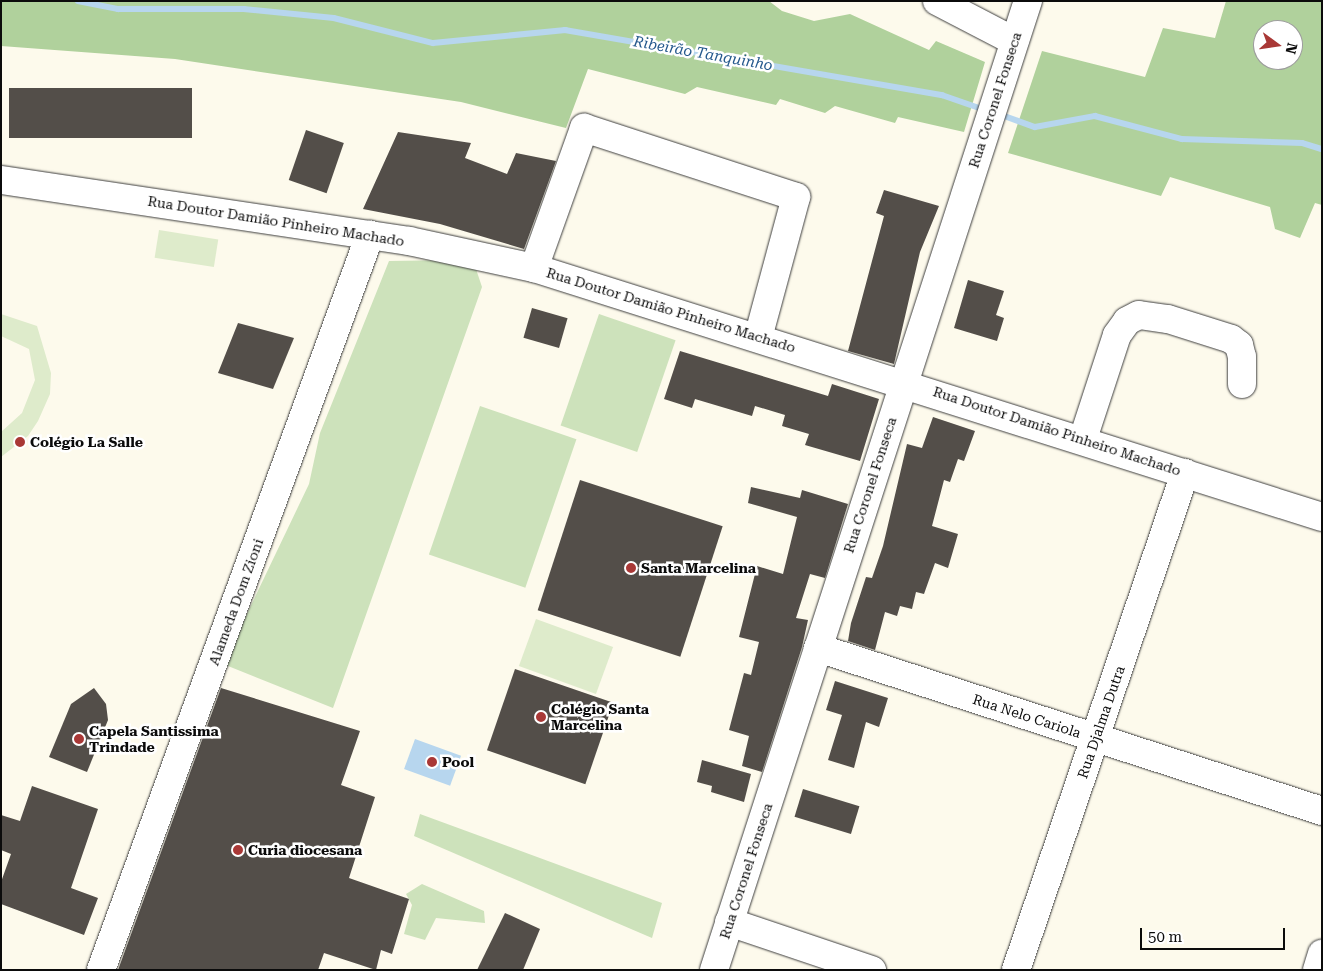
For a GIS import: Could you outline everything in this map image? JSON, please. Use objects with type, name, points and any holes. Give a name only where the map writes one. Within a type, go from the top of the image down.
[{"type":"street","points":[[937,1],[1014,41]]},
{"type":"street","name":"Rua Coronel Fonseca","points":[[714,970],[1028,1]]},
{"type":"street","points":[[534,268],[584,128],[796,197],[758,338]]},
{"type":"street","name":"Rua Doutor Damião Pinheiro Machado","points":[[1,180],[370,235],[534,268],[904,382],[1322,517]]},
{"type":"street","name":"Alameda Dom Zioni","points":[[102,970],[370,235]]},
{"type":"street","points":[[1083,439],[1117,335],[1127,321],[1139,315],[1168,319],[1231,339],[1239,345],[1242,357],[1242,384]]},
{"type":"street","name":"Rua Djalma Dutra","points":[[1016,970],[1185,473]]},
{"type":"street","name":"Rua Nelo Cariola","points":[[818,648],[1322,811]]},
{"type":"street","points":[[729,922],[872,970]]},
{"type":"street","points":[[1317,970],[1322,954]]},
{"type":"green space","points":[[1,1],[769,1],[782,11],[814,21],[850,14],[929,50],[936,41],[985,62],[964,132],[898,117],[895,123],[835,106],[825,113],[780,99],[776,105],[697,87],[685,94],[588,69],[566,128],[461,102],[175,59],[1,46]]},
{"type":"green space","points":[[1226,1],[1322,1],[1322,205],[1315,203],[1300,238],[1275,229],[1270,207],[1170,177],[1161,196],[1008,153],[1042,51],[1145,77],[1163,28],[1215,38]]},
{"type":"green space","points":[[159,230],[218,239],[214,267],[155,258]]},
{"type":"green space","points":[[455,260],[476,269],[482,287],[333,708],[223,664],[309,484],[320,433],[389,261]]},
{"type":"green space","points":[[1,314],[37,326],[51,373],[50,394],[38,421],[28,436],[1,457],[1,432],[22,413],[35,380],[29,349],[1,336]]},
{"type":"green space","points":[[599,314],[676,340],[637,452],[561,426]]},
{"type":"green space","points":[[480,406],[576,439],[525,588],[429,554]]},
{"type":"green space","points":[[536,619],[613,647],[596,694],[519,666]]},
{"type":"green space","points":[[420,814],[662,903],[652,938],[414,836]]},
{"type":"green space","points":[[422,884],[484,911],[485,923],[436,918],[425,940],[404,934],[412,905],[406,894]]},
{"type":"water","name":"Pool","points":[[415,739],[461,756],[450,786],[404,769]]},
{"type":"building","points":[[9,88],[192,88],[192,138],[9,138]]},
{"type":"building","points":[[306,130],[344,143],[327,193],[289,180]]},
{"type":"building","points":[[398,132],[471,143],[465,158],[507,174],[516,153],[556,161],[524,249],[440,224],[363,209]]},
{"type":"building","points":[[884,190],[939,206],[920,252],[894,364],[848,351],[884,216],[876,213]]},
{"type":"building","points":[[968,280],[1004,291],[996,315],[1004,318],[997,341],[954,328]]},
{"type":"building","points":[[532,308],[568,318],[559,348],[523,338]]},
{"type":"building","points":[[238,323],[294,338],[273,389],[218,373]]},
{"type":"building","points":[[680,351],[828,396],[832,384],[879,399],[860,461],[805,445],[809,434],[782,426],[785,415],[755,406],[752,416],[695,399],[692,408],[664,399]]},
{"type":"building","points":[[933,417],[975,431],[964,461],[958,459],[950,482],[944,480],[932,526],[958,534],[948,568],[935,563],[924,594],[916,592],[912,609],[900,606],[897,616],[885,612],[875,650],[848,641],[851,623],[866,577],[872,578],[883,546],[907,444],[922,448]]},
{"type":"building","name":"Santa Marcelina","points":[[580,480],[723,526],[680,657],[538,610]]},
{"type":"building","points":[[751,487],[800,498],[802,490],[848,504],[825,578],[810,574],[796,618],[808,620],[802,647],[762,772],[742,766],[749,736],[729,730],[744,673],[751,675],[759,642],[739,637],[757,566],[783,574],[797,517],[748,503]]},
{"type":"building","points":[[515,669],[613,703],[585,784],[487,750]]},
{"type":"building","points":[[835,681],[888,698],[879,727],[866,722],[854,768],[828,760],[842,715],[826,710]]},
{"type":"building","name":"Capela Santissima Trindade","points":[[94,688],[106,704],[108,720],[87,772],[49,757],[71,704]]},
{"type":"building","name":"Curia diocesana","points":[[221,688],[360,731],[341,785],[375,797],[349,878],[409,899],[392,954],[381,950],[376,970],[324,953],[318,970],[118,970]]},
{"type":"building","points":[[702,760],[751,774],[744,802],[711,792],[712,786],[697,782]]},
{"type":"building","points":[[32,786],[98,809],[71,888],[98,898],[84,935],[1,904],[1,882],[11,854],[1,850],[1,815],[20,821]]},
{"type":"building","points":[[803,789],[859,806],[851,834],[795,817]]},
{"type":"building","points":[[505,913],[540,929],[523,970],[477,970]]},
{"type":"waterway","name":"Ribeirão Tanquinho","points":[[78,1],[118,9],[244,9],[334,18],[433,43],[565,30],[942,95],[985,110]]},
{"type":"waterway","name":"Ribeirão Tanquinho","points":[[999,114],[1035,127],[1095,116],[1182,139],[1302,143],[1322,149]]},
{"type":"place","name":"Colégio La Salle","points":[[20,442]]},
{"type":"place","name":"Santa Marcelina","points":[[631,568]]},
{"type":"place","name":"Colégio Santa Marcelina","points":[[541,717]]},
{"type":"place","name":"Capela Santissima Trindade","points":[[79,739]]},
{"type":"place","name":"Pool","points":[[432,762]]},
{"type":"place","name":"Curia diocesana","points":[[238,850]]}]
